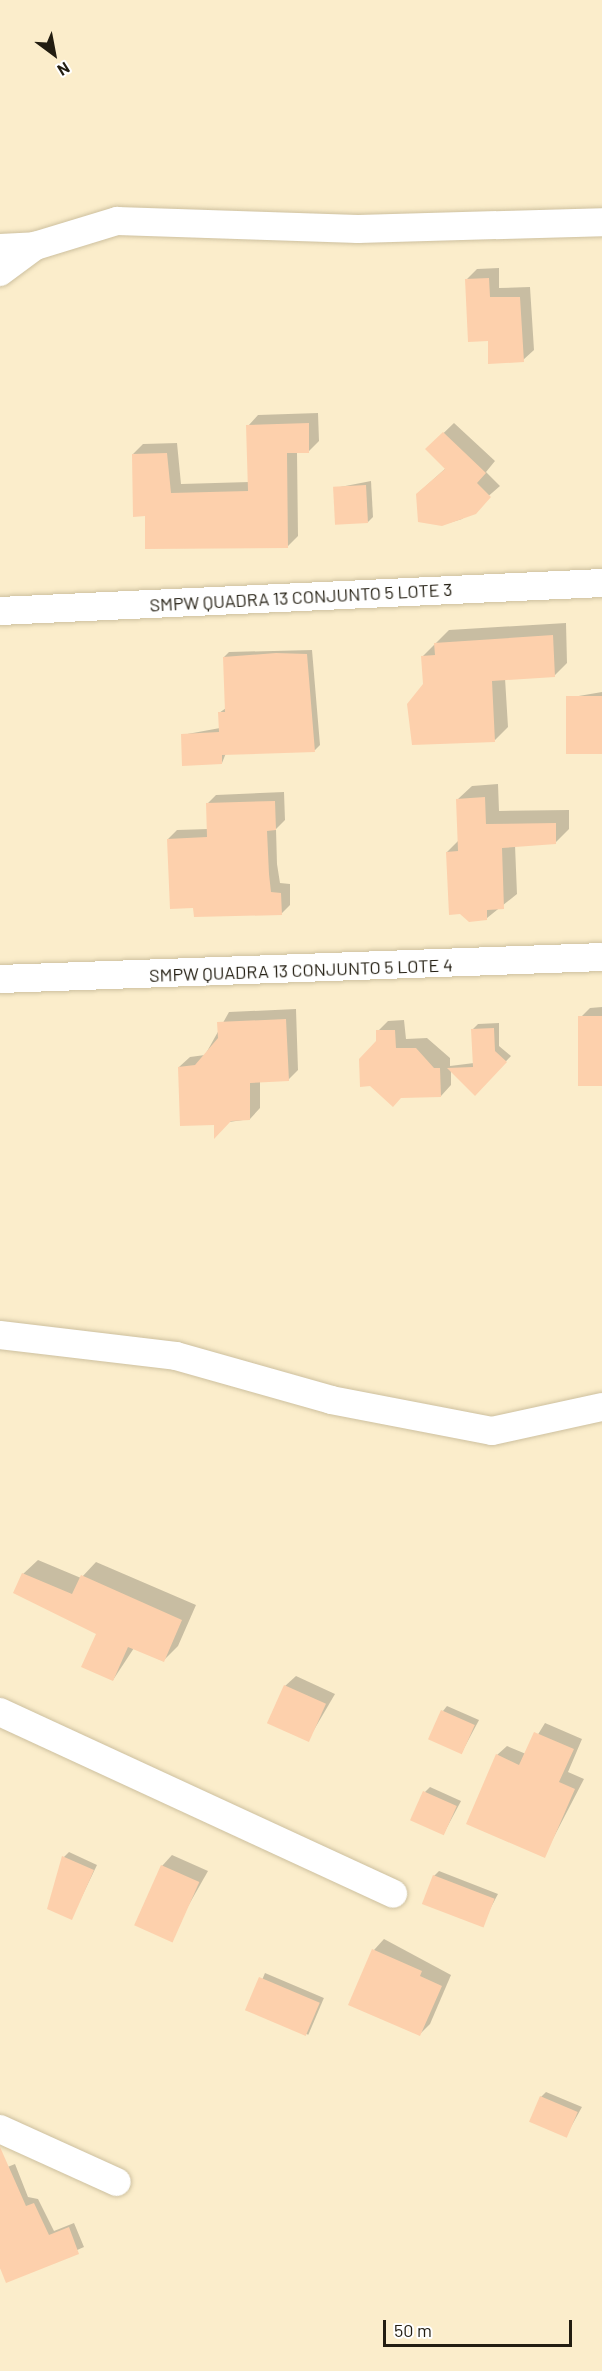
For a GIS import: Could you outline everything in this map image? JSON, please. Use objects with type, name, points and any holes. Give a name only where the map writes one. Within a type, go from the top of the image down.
[{"type":"street","points":[[0,248],[34,246],[117,221],[358,229],[602,222]]},
{"type":"street","points":[[0,272],[34,246]]},
{"type":"street","name":"SMPW QUADRA 13 CONJUNTO 5 LOTE 3","points":[[0,611],[602,583]]},
{"type":"street","name":"SMPW QUADRA 13 CONJUNTO 5 LOTE 4","points":[[0,979],[602,957]]},
{"type":"street","points":[[0,1335],[176,1356],[331,1400],[492,1431],[602,1407]]},
{"type":"street","points":[[0,1712],[393,1894]]},
{"type":"street","points":[[0,2129],[117,2182]]},
{"type":"building","points":[[489,278],[490,297],[520,297],[524,362],[488,364],[488,341],[468,342],[465,279]]},
{"type":"building","points":[[309,423],[309,453],[287,453],[288,548],[145,549],[145,516],[133,517],[132,454],[167,453],[171,493],[248,491],[246,425]]},
{"type":"building","points":[[443,432],[486,473],[477,483],[491,497],[476,514],[442,526],[418,522],[416,494],[445,469],[425,449]]},
{"type":"building","points":[[366,485],[368,523],[335,525],[333,487]]},
{"type":"building","points":[[553,635],[555,677],[492,681],[495,742],[412,745],[407,704],[423,684],[421,656],[435,655],[434,643]]},
{"type":"building","points":[[276,653],[307,654],[315,752],[222,755],[222,764],[182,766],[181,734],[219,732],[218,712],[225,712],[223,657]]},
{"type":"building","points":[[566,696],[602,696],[602,754],[566,754]]},
{"type":"building","points":[[485,797],[486,824],[556,823],[556,844],[502,848],[504,909],[487,910],[487,920],[469,922],[460,914],[449,915],[446,852],[458,851],[456,799]]},
{"type":"building","points":[[275,801],[276,830],[267,831],[269,874],[271,892],[281,893],[282,915],[194,917],[193,908],[170,909],[167,839],[207,837],[206,803]]},
{"type":"building","points":[[578,1016],[602,1016],[602,1086],[578,1086]]},
{"type":"building","points":[[286,1019],[289,1081],[250,1083],[250,1120],[231,1121],[214,1139],[214,1125],[180,1126],[178,1067],[195,1065],[218,1038],[217,1022]]},
{"type":"building","points":[[494,1028],[495,1051],[507,1062],[475,1096],[447,1068],[473,1067],[471,1029]]},
{"type":"building","points":[[376,1030],[395,1030],[396,1048],[416,1048],[434,1068],[440,1068],[441,1097],[401,1098],[393,1107],[370,1086],[360,1087],[359,1059],[376,1041]]},
{"type":"building","points":[[22,1573],[72,1594],[81,1575],[182,1620],[164,1662],[128,1647],[113,1681],[81,1667],[96,1634],[13,1593]]},
{"type":"building","points":[[284,1685],[326,1704],[309,1742],[267,1723]]},
{"type":"building","points":[[441,1710],[475,1725],[462,1754],[428,1739]]},
{"type":"building","points":[[534,1732],[574,1749],[559,1782],[575,1789],[545,1858],[466,1824],[496,1754],[519,1765]]},
{"type":"building","points":[[423,1791],[457,1806],[444,1835],[410,1820]]},
{"type":"building","points":[[62,1856],[94,1870],[72,1920],[47,1909]]},
{"type":"building","points":[[161,1865],[199,1882],[173,1942],[134,1925]]},
{"type":"building","points":[[433,1875],[495,1899],[484,1928],[422,1904]]},
{"type":"building","points":[[372,1949],[422,1971],[420,1976],[442,1986],[420,2036],[348,2005]]},
{"type":"building","points":[[259,1977],[320,2003],[306,2036],[245,2010]]},
{"type":"building","points":[[540,2096],[578,2112],[567,2138],[529,2122]]},
{"type":"building","points":[[0,2147],[26,2206],[34,2203],[49,2235],[69,2227],[79,2254],[6,2283],[0,2268]]}]
